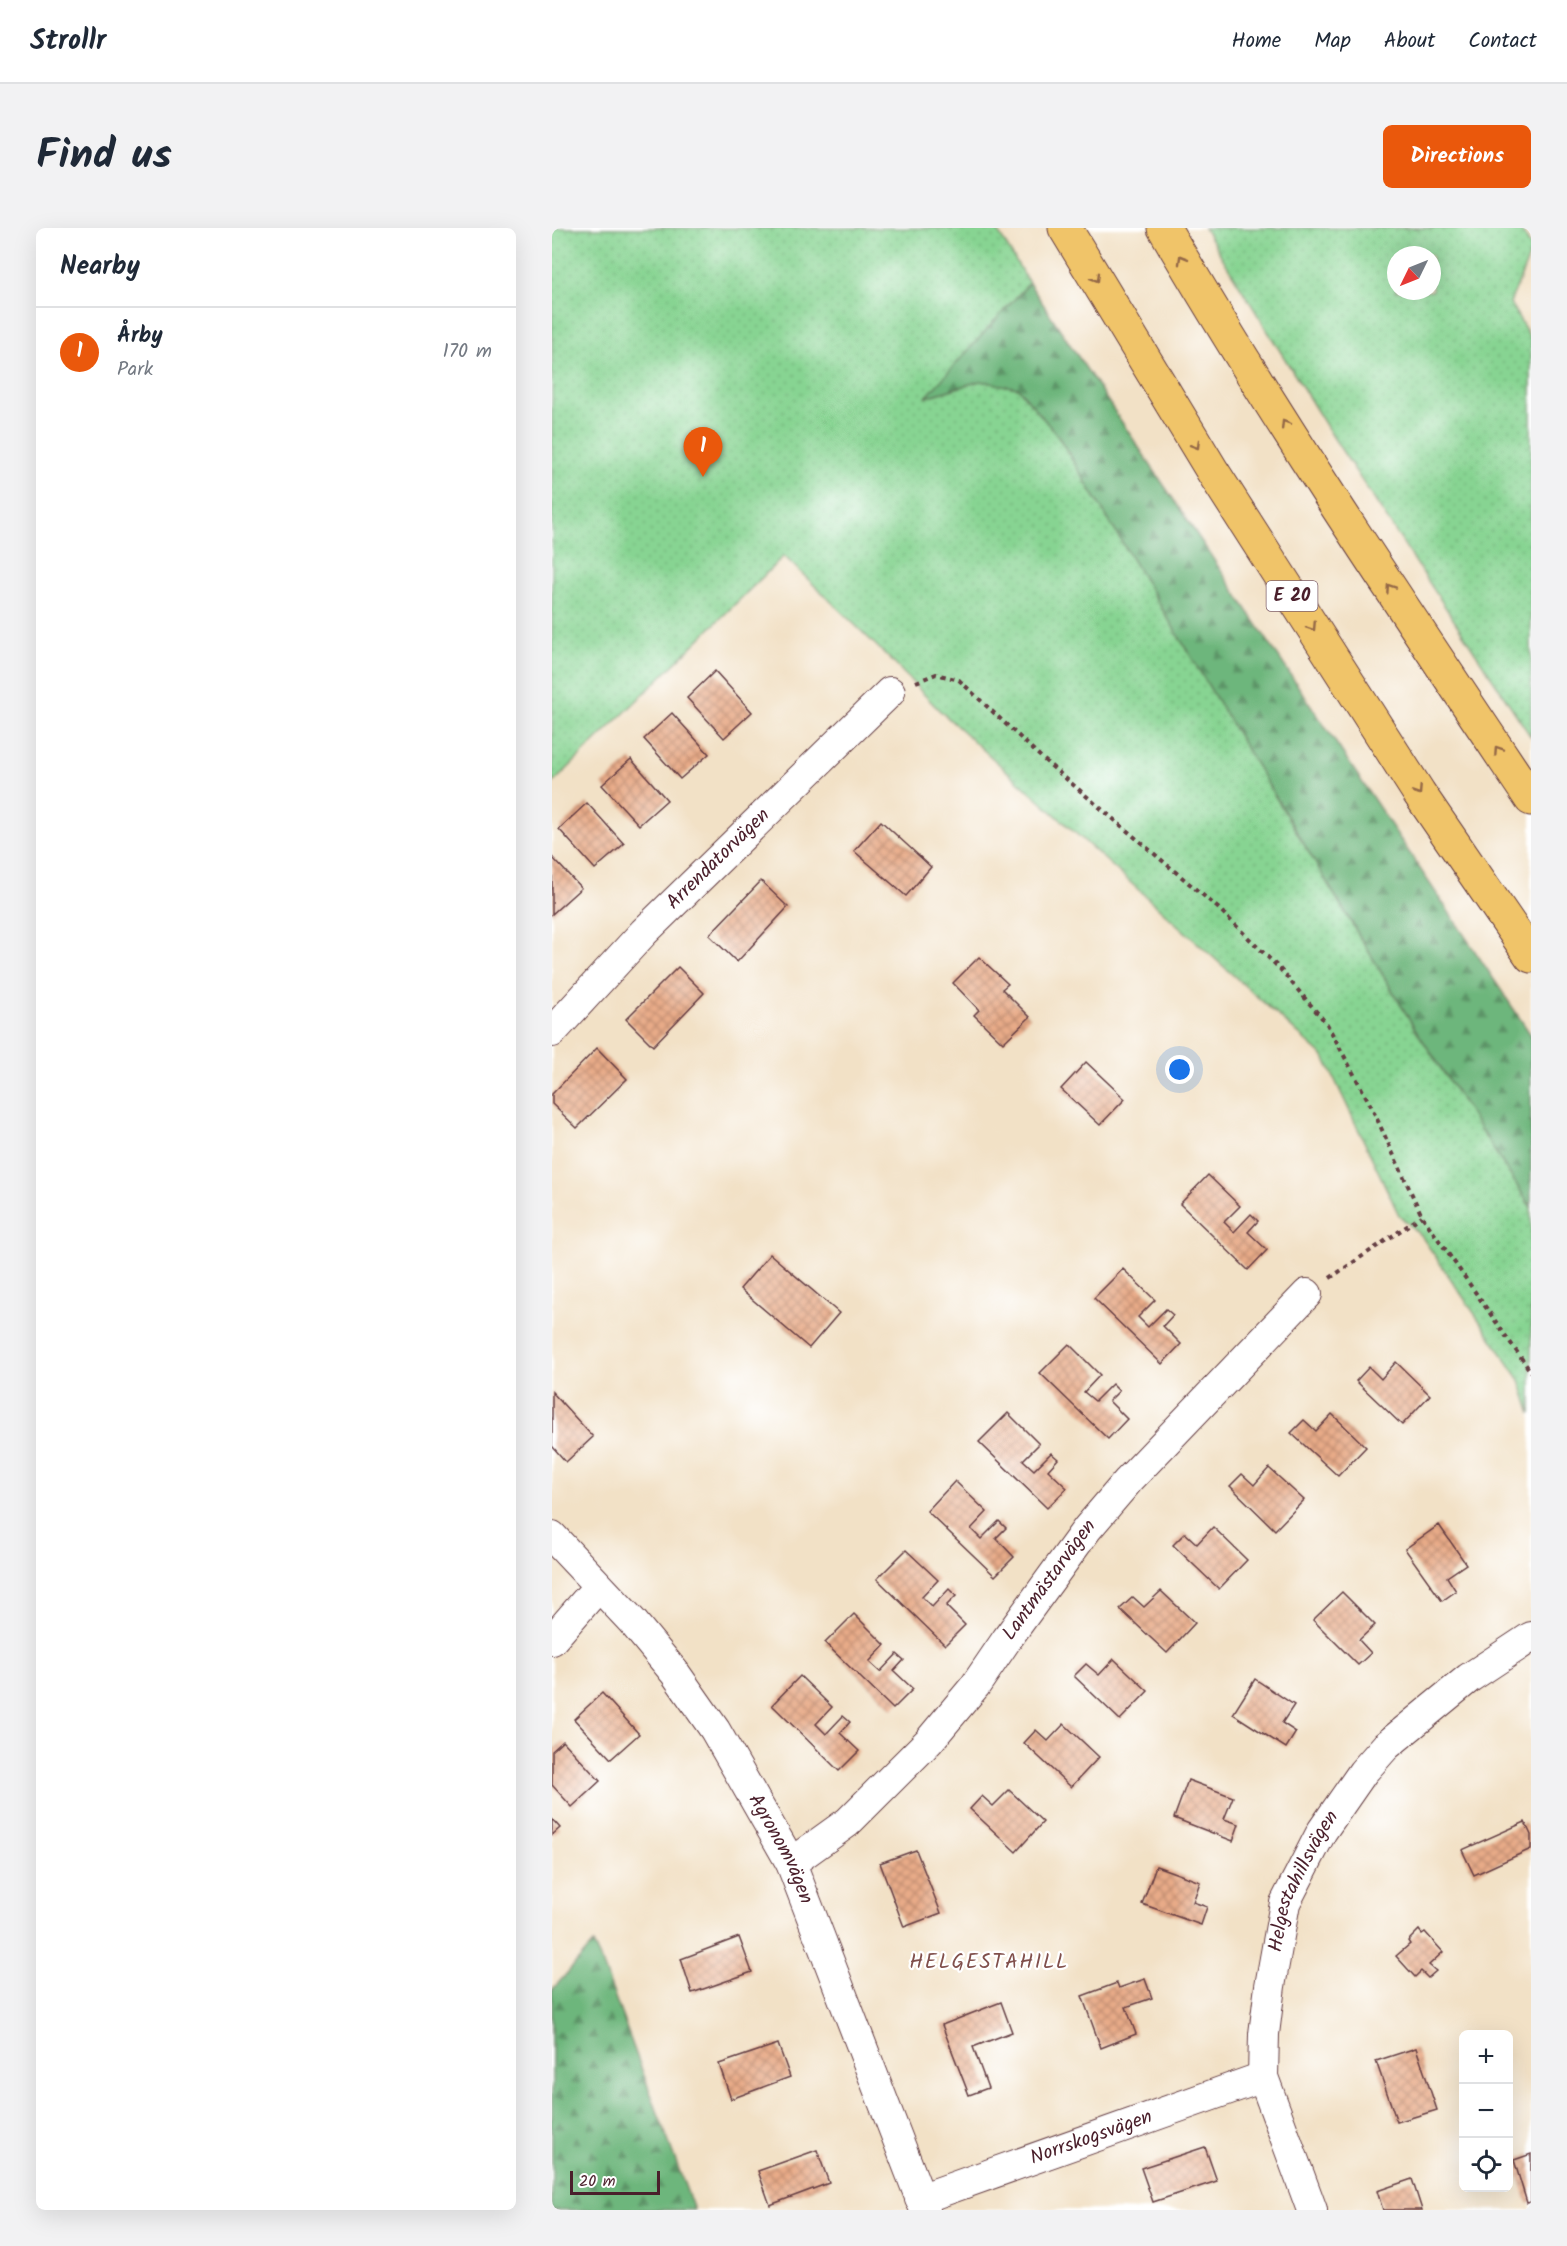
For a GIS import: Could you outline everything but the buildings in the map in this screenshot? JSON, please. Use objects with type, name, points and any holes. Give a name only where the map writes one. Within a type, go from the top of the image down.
[{"type":"highway","name":"E 20","points":[[1065,228],[1213,472],[1419,793],[1531,956]]},
{"type":"highway","points":[[1164,228],[1199,288],[1385,581],[1531,799]]},
{"type":"street","name":"Arrendatorvägen","points":[[552,1032],[644,932],[890,692]]},
{"type":"street","name":"Lantmästarvägen","points":[[791,1863],[848,1822],[929,1741],[975,1686],[1087,1529],[1128,1481],[1307,1294]]},
{"type":"street","name":"Agronomvägen","points":[[552,1536],[632,1621],[668,1664],[715,1730],[791,1863],[922,2204]]},
{"type":"street","points":[[552,1640],[598,1587]]},
{"type":"street","name":"Helgestahillsvägen","points":[[1312,2210],[1263,2077],[1266,2014],[1285,1903],[1322,1831],[1363,1772],[1393,1740],[1470,1678],[1531,1637]]},
{"type":"street","name":"Norrskogsvägen","points":[[922,2204],[1263,2077]]},
{"type":"path","points":[[890,692],[936,674],[959,680],[1044,760],[1218,908],[1264,953],[1327,1024],[1370,1104],[1422,1216],[1531,1372]]},
{"type":"path","points":[[1307,1294],[1422,1216]]},
{"type":"green space","points":[[552,228],[996,228],[1029,283],[927,397],[980,381],[1018,388],[1058,436],[1416,1030],[1531,1207],[1531,1414],[1520,1380],[1422,1237],[1399,1215],[1324,1057],[938,709],[784,556],[552,784]]},
{"type":"green space","points":[[1204,228],[1520,228],[1531,247],[1531,252],[1510,303],[1531,339],[1531,737],[1335,440]]},
{"type":"green space","points":[[1029,283],[1531,1035],[1531,1207],[1416,1030],[1058,436],[1018,388],[980,381],[926,397]]},
{"type":"green space","points":[[593,1944],[603,1965],[694,2210],[552,2210],[552,1990]]},
{"type":"place","name":"Årby","points":[[703,477]]},
{"type":"district","name":"HELGESTAHILL","points":[[989,1962]]}]
